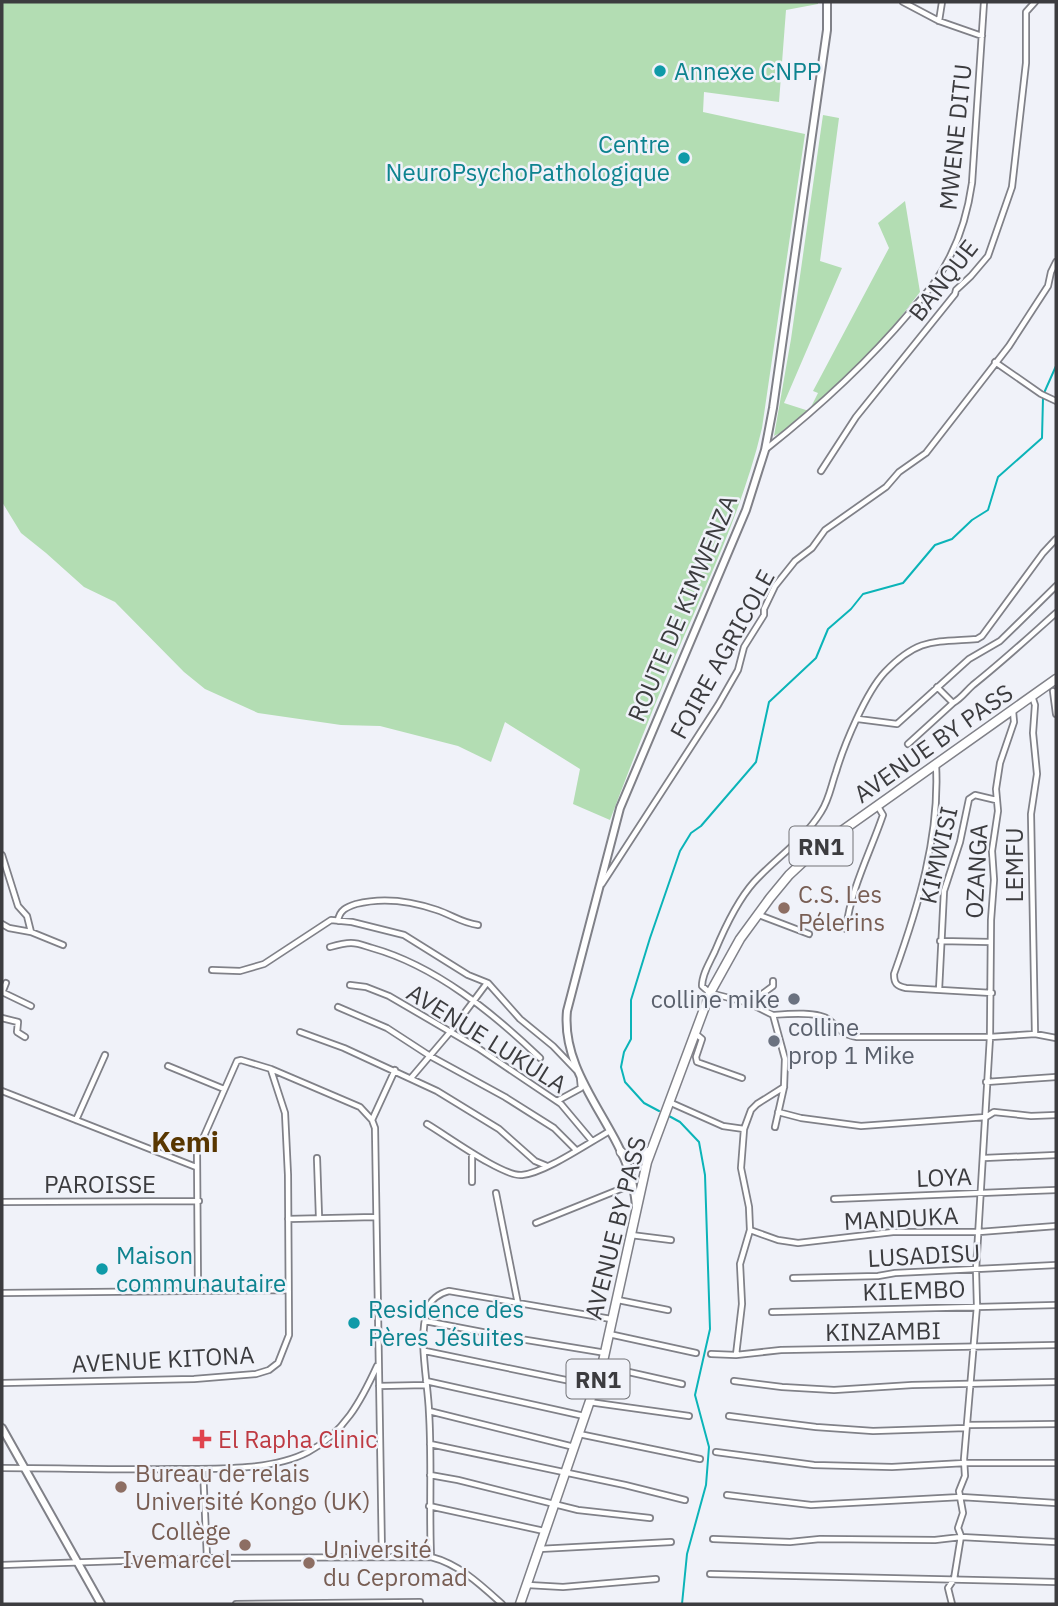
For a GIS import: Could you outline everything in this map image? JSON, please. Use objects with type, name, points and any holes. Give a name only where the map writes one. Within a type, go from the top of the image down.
[{"type":"highway","name":"AVENUE BY PASS","points":[[520,1604],[603,1366],[647,1161],[710,993],[740,939],[789,875],[807,857],[877,804],[1056,679]]},
{"type":"highway","points":[[621,1152],[629,1158],[639,1158],[646,1155],[652,1147]]},
{"type":"street","name":"ROUTE DE KIMWENZA","points":[[636,1208],[633,1184],[621,1152],[580,1075],[567,1030],[568,1008],[620,808],[632,774],[746,510],[765,450],[774,408],[827,30],[827,2]]},
{"type":"street","points":[[903,2],[939,21],[982,36]]},
{"type":"street","points":[[939,21],[942,2]]},
{"type":"street","name":"MWENE DITU","points":[[765,450],[799,423],[893,333],[935,282],[957,239],[968,209],[975,153],[984,2]]},
{"type":"street","name":"BANQUE","points":[[821,471],[869,401],[956,290],[988,256],[1013,183],[1026,63],[1026,12],[1035,2]]},
{"type":"street","name":"FOIRE AGRICOLE","points":[[598,891],[731,683],[744,648],[764,615],[775,586],[825,530],[886,487],[898,473],[926,453],[1009,346],[1048,286],[1056,262]]},
{"type":"street","points":[[995,362],[1041,394],[1056,401]]},
{"type":"street","points":[[1056,540],[1043,552],[982,636],[977,639],[932,641],[918,646],[875,684],[836,771],[829,797],[820,815],[788,851],[754,883],[725,929],[701,983],[710,993],[749,1003],[773,1015],[791,1013],[829,1019],[839,1031],[857,1037],[990,1037],[1035,1034],[1056,1038]]},
{"type":"street","points":[[858,719],[897,724],[969,659],[1000,640],[1056,586]]},
{"type":"street","points":[[908,744],[1056,613]]},
{"type":"street","points":[[937,688],[953,703]]},
{"type":"street","points":[[1053,691],[1056,714]]},
{"type":"street","name":"LEMFU","points":[[1032,696],[1035,705],[1033,733],[1037,765],[1031,814],[1035,1034]]},
{"type":"street","name":"OZANGA","points":[[952,1604],[948,1588],[954,1579],[961,1537],[958,1528],[963,1513],[959,1489],[965,1476],[977,1306],[976,1270],[992,993],[992,851],[998,811],[996,800],[1000,763],[1014,722],[1013,710]]},
{"type":"street","points":[[936,765],[937,785],[928,866],[894,978],[897,985],[906,988],[992,993]]},
{"type":"street","name":"KIMWISI","points":[[939,990],[944,891],[960,842],[969,799],[975,795],[996,800]]},
{"type":"street","points":[[846,929],[848,909],[856,883],[883,815],[877,804]]},
{"type":"street","points":[[2,855],[18,906],[27,916],[31,932]]},
{"type":"street","points":[[338,921],[340,913],[349,906],[387,900],[403,901],[436,910],[462,922],[478,925]]},
{"type":"street","points":[[758,915],[808,934]]},
{"type":"street","points":[[212,971],[240,971],[264,964],[331,920],[352,922],[410,937],[468,975],[488,983],[520,1019],[580,1075],[581,1088],[557,1101]]},
{"type":"street","points":[[2,924],[63,945]]},
{"type":"street","points":[[940,941],[990,942]]},
{"type":"street","points":[[330,947],[349,943],[384,951],[415,965],[472,1001],[540,1058]]},
{"type":"street","points":[[749,1003],[764,995],[773,986],[773,981]]},
{"type":"street","points":[[6,983],[2,993],[31,1006]]},
{"type":"street","points":[[411,1077],[488,983]]},
{"type":"street","name":"AVENUE LUKULA","points":[[350,985],[366,987],[389,996],[451,1031],[557,1101],[569,1111],[592,1140]]},
{"type":"street","points":[[338,1007],[387,1028],[430,1056],[532,1113],[554,1128],[576,1150]]},
{"type":"street","points":[[773,1015],[784,1049],[785,1087],[775,1128]]},
{"type":"street","points":[[2,1018],[18,1022],[17,1032],[24,1037]]},
{"type":"street","points":[[300,1032],[411,1077],[499,1129],[535,1160],[547,1166]]},
{"type":"street","points":[[696,1034],[702,1039],[697,1062],[742,1078]]},
{"type":"street","points":[[76,1120],[105,1055]]},
{"type":"street","points":[[198,1290],[199,1201],[196,1167],[201,1140],[237,1061],[271,1069],[360,1107],[372,1120],[375,1128],[382,1556]]},
{"type":"street","points":[[168,1066],[224,1089]]},
{"type":"street","name":"AVENUE KITONA","points":[[2,1383],[129,1381],[256,1374],[269,1370],[278,1363],[289,1335],[288,1219],[285,1113],[271,1069]]},
{"type":"street","points":[[372,1120],[395,1070]]},
{"type":"street","points":[[986,1082],[1056,1077]]},
{"type":"street","points":[[736,1355],[742,1304],[740,1264],[750,1230],[741,1168],[744,1129],[751,1110],[785,1087]]},
{"type":"street","points":[[2,1091],[196,1167]]},
{"type":"street","points":[[669,1102],[723,1126],[744,1129]]},
{"type":"street","points":[[777,1112],[861,1126],[986,1117],[994,1112],[1031,1116],[1056,1115]]},
{"type":"street","points":[[428,1124],[496,1167],[519,1175],[547,1166],[610,1131]]},
{"type":"street","points":[[472,1152],[472,1182]]},
{"type":"street","points":[[984,1158],[1056,1155]]},
{"type":"street","points":[[317,1158],[319,1217]]},
{"type":"street","points":[[536,1223],[633,1184]]},
{"type":"street","name":"LOYA","points":[[834,1199],[1056,1190]]},
{"type":"street","points":[[496,1193],[518,1304]]},
{"type":"street","name":"PAROISSE","points":[[2,1202],[199,1201]]},
{"type":"street","points":[[288,1219],[375,1217]]},
{"type":"street","name":"MANDUKA","points":[[750,1230],[778,1240],[798,1243],[893,1232],[979,1232],[1056,1226]]},
{"type":"street","points":[[631,1235],[671,1240]]},
{"type":"street","name":"LUSADISU","points":[[793,1278],[878,1276],[1056,1265]]},
{"type":"street","points":[[2,1293],[288,1290]]},
{"type":"street","points":[[431,1557],[430,1444],[425,1351],[425,1321],[429,1304],[442,1292],[449,1291],[612,1320]]},
{"type":"street","points":[[617,1300],[668,1310]]},
{"type":"street","name":"KILEMBO","points":[[772,1312],[1056,1305]]},
{"type":"street","points":[[425,1321],[606,1353]]},
{"type":"street","points":[[609,1334],[696,1353]]},
{"type":"street","name":"KINZAMBI","points":[[711,1354],[736,1355],[781,1350],[1056,1345]]},
{"type":"street","points":[[425,1351],[596,1386]]},
{"type":"street","points":[[2,1468],[203,1469],[273,1463],[308,1452],[325,1441],[359,1404],[379,1362]]},
{"type":"street","points":[[603,1366],[681,1384]]},
{"type":"street","points":[[734,1381],[834,1390],[1056,1382]]},
{"type":"street","points":[[379,1385],[426,1383],[584,1416]]},
{"type":"street","points":[[589,1402],[689,1416]]},
{"type":"street","points":[[429,1411],[574,1447]]},
{"type":"street","points":[[729,1416],[873,1431],[1056,1424]]},
{"type":"street","points":[[2,1428],[101,1604]]},
{"type":"street","points":[[578,1434],[699,1459]]},
{"type":"street","points":[[430,1444],[685,1500]]},
{"type":"street","points":[[716,1452],[814,1465],[892,1467],[965,1463],[1056,1463]]},
{"type":"street","points":[[203,1469],[207,1558]]},
{"type":"street","points":[[430,1475],[458,1479],[578,1510],[650,1518]]},
{"type":"street","points":[[727,1495],[811,1505],[961,1497],[1056,1503]]},
{"type":"street","points":[[429,1506],[545,1531]]},
{"type":"street","points":[[713,1539],[790,1542],[820,1539],[935,1540],[961,1537],[1056,1542]]},
{"type":"street","points":[[538,1549],[670,1542]]},
{"type":"street","points":[[2,1565],[207,1558],[431,1557],[459,1569],[502,1604]]},
{"type":"street","points":[[710,1574],[1056,1581]]},
{"type":"street","points":[[527,1585],[563,1587],[656,1579]]},
{"type":"street","points":[[236,1604],[420,1602]]},
{"type":"green space","points":[[2,2],[818,2],[786,10],[779,102],[704,92],[703,112],[805,134],[762,428],[754,458],[724,544],[658,697],[610,820],[573,804],[580,769],[505,722],[491,762],[458,746],[380,726],[341,725],[258,713],[205,689],[184,672],[115,602],[84,587],[21,533],[2,502]]},
{"type":"green space","points":[[823,115],[839,118],[820,261],[842,268],[784,403],[809,411],[818,393],[813,391],[889,248],[878,223],[905,201],[920,292],[886,336],[796,425],[774,436],[791,339]]},
{"type":"waterway","points":[[1044,393],[1056,366]]},
{"type":"waterway","points":[[659,1111],[644,1103],[625,1082],[621,1067],[624,1052],[631,1039],[631,1000],[680,851],[691,833],[701,826],[756,762],[769,702],[816,658],[828,629],[851,609],[863,594],[903,583],[935,545],[952,539],[972,520],[988,510],[998,477],[1042,438],[1043,398]]},
{"type":"waterway","points":[[669,1116],[680,1122],[699,1142],[705,1175],[710,1329],[695,1395],[709,1447],[706,1485],[687,1554],[682,1604]]},
{"type":"place","name":"Annexe CNPP","points":[[660,71]]},
{"type":"place","name":"Centre NeuroPsychoPathologique","points":[[684,158]]},
{"type":"place","name":"C.S. Les Pélerins","points":[[784,908]]},
{"type":"place","name":"colline mike","points":[[794,999]]},
{"type":"place","name":"colline prop 1 Mike","points":[[774,1041]]},
{"type":"place","name":"Maison communautaire","points":[[102,1269]]},
{"type":"place","name":"Residence des Pères Jésuites","points":[[354,1323]]},
{"type":"place","name":"El Rapha Clinic","points":[[202,1439]]},
{"type":"place","name":"Bureau de relais Université Kongo (UK)","points":[[121,1487]]},
{"type":"place","name":"Collège Ivemarcel","points":[[245,1545]]},
{"type":"place","name":"Université du Cepromad","points":[[309,1563]]},
{"type":"district","name":"Kemi","points":[[185,1141]]}]
